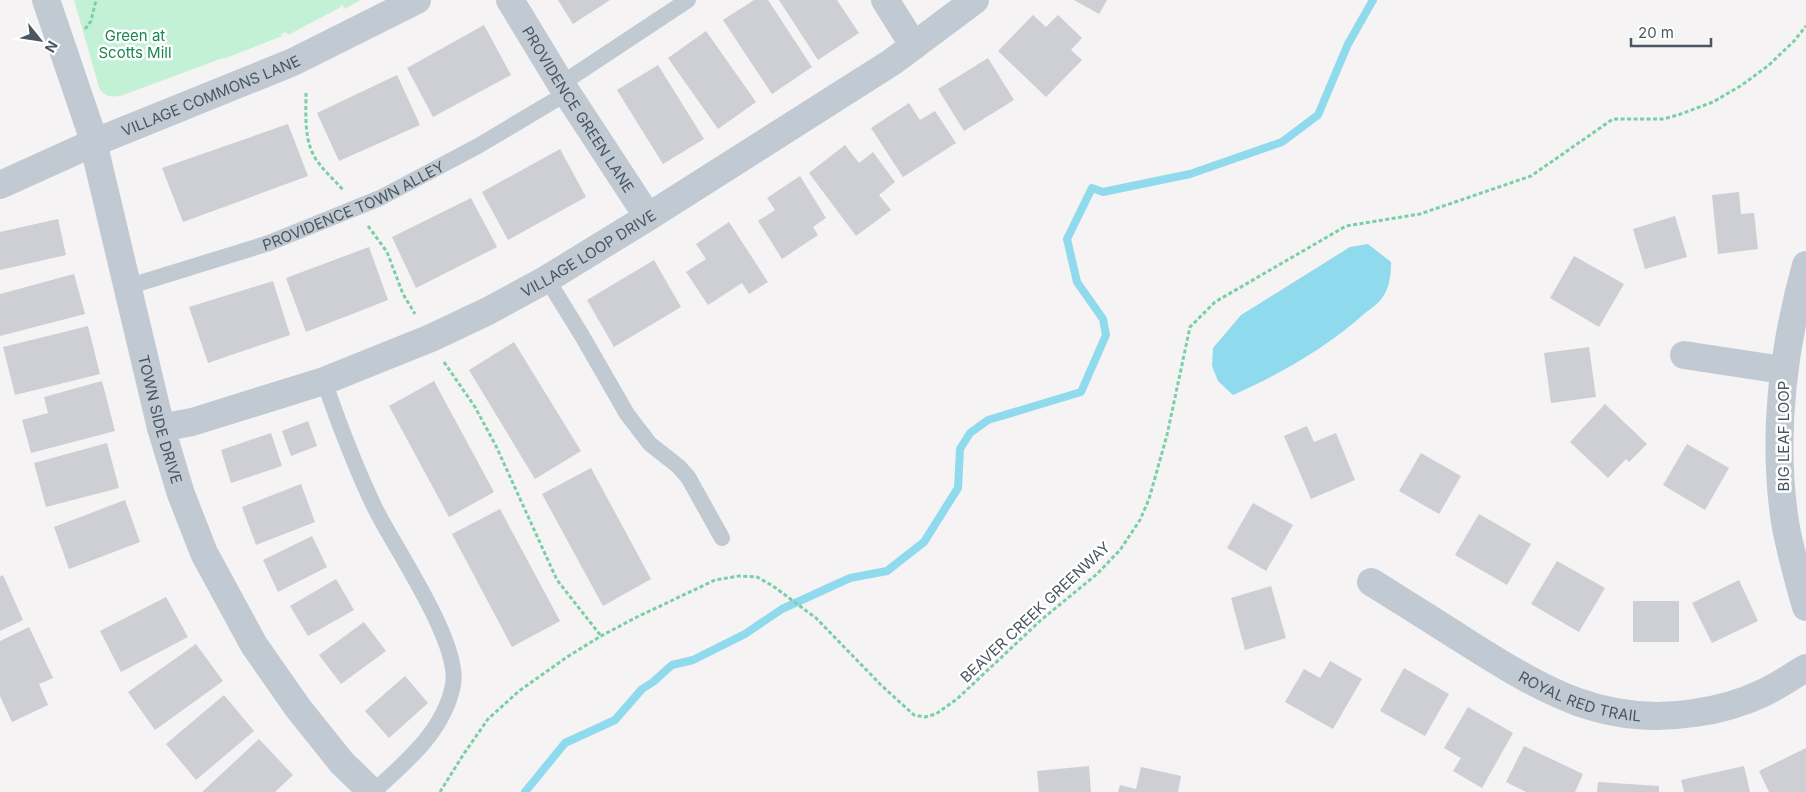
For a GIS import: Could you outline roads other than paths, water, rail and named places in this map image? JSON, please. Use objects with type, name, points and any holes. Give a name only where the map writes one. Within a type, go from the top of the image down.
[{"type":"street","name":"TOWN SIDE DRIVE","points":[[46,0],[90,128],[161,428],[181,494],[204,553],[254,645],[298,708],[342,763],[372,792]]},
{"type":"street","name":"VILLAGE COMMONS LANE","points":[[0,185],[93,143],[293,62],[417,0]]},
{"type":"street","name":"PROVIDENCE GREEN LANE","points":[[510,0],[564,89],[648,217]]},
{"type":"street","points":[[885,0],[914,46]]},
{"type":"street","name":"VILLAGE LOOP DRIVE","points":[[161,428],[192,422],[324,381],[431,338],[488,311],[547,279],[648,217],[914,46],[976,0]]},
{"type":"street","name":"BIG LEAF LOOP","points":[[1806,265],[1794,307],[1783,370],[1781,414],[1782,488],[1785,522],[1806,607]]},
{"type":"street","points":[[1684,355],[1783,370]]},
{"type":"street","name":"ROYAL RED TRAIL","points":[[1371,582],[1543,688],[1587,706],[1614,713],[1638,716],[1677,716],[1706,712],[1763,693],[1806,668]]},
{"type":"lane","name":"PROVIDENCE TOWN ALLEY","points":[[127,287],[269,243],[380,198],[478,146],[564,89],[688,0]]},
{"type":"lane","points":[[547,279],[627,414],[650,444],[678,466],[688,477],[722,538]]},
{"type":"lane","points":[[324,381],[374,508],[440,627],[453,662],[453,683],[449,701],[434,730],[411,758],[372,792]]},
{"type":"water","points":[[1368,244],[1391,262],[1388,287],[1378,303],[1318,349],[1251,387],[1233,395],[1218,381],[1212,366],[1213,348],[1241,315],[1350,247]]},
{"type":"waterway","points":[[525,792],[565,743],[615,720],[642,689],[672,665],[693,660],[745,634],[782,609],[850,578],[887,571],[924,542],[958,488],[960,449],[970,433],[988,420],[1081,392],[1106,335],[1103,319],[1077,282],[1067,239],[1092,188],[1103,192],[1190,174],[1282,142],[1318,115],[1348,44],[1373,0]]},
{"type":"park label","name":"Green at Scotts Mill","points":[[135,44]]}]
